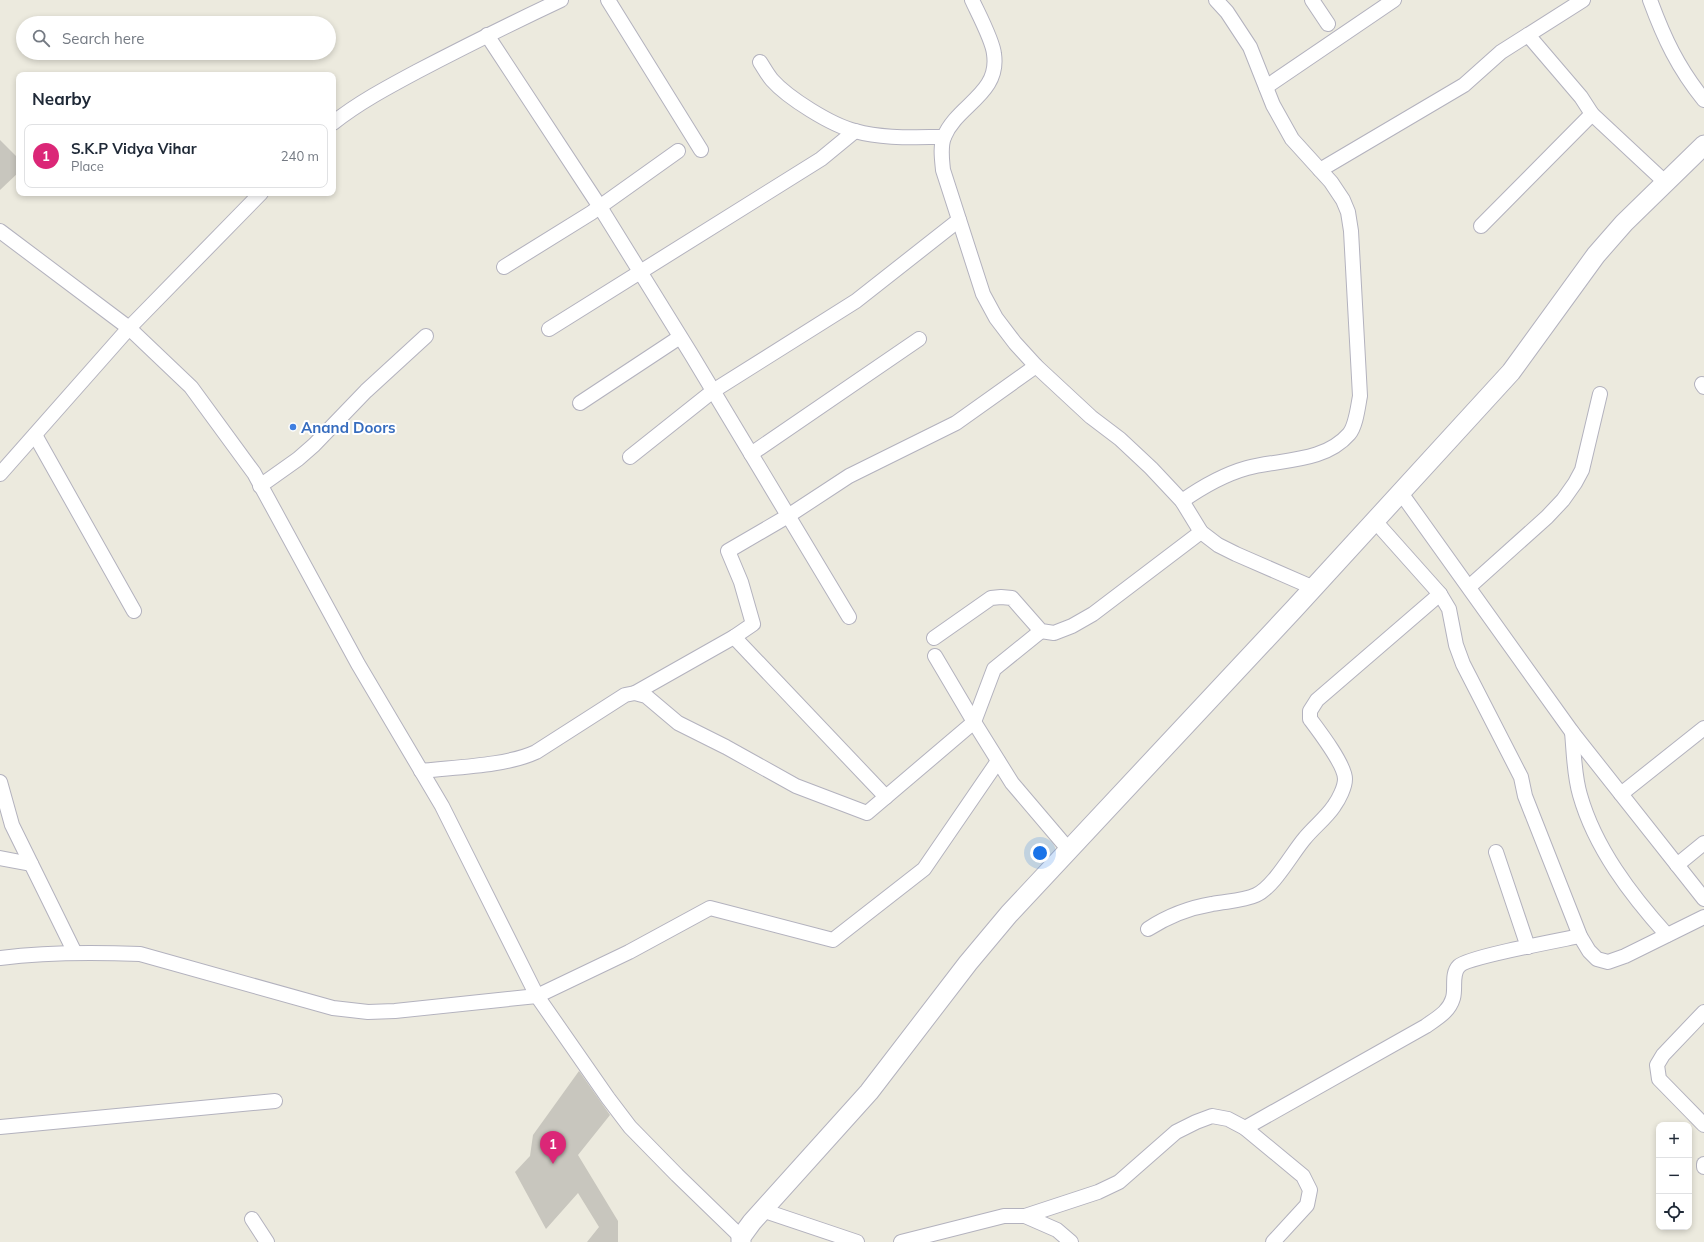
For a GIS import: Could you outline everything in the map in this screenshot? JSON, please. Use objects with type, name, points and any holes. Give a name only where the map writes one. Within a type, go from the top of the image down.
[{"type":"main road","points":[[741,1239],[762,1210],[869,1092],[968,963],[1009,914],[1314,588],[1374,520],[1401,493],[1511,372],[1596,255],[1624,223],[1704,145]]},
{"type":"street","points":[[336,120],[342,115],[389,87],[487,35],[561,0]]},
{"type":"street","points":[[608,0],[700,150]]},
{"type":"street","points":[[972,0],[994,52],[994,65],[989,82],[977,99],[953,121],[944,137],[942,170],[983,294],[996,318],[1036,366],[1091,417],[1120,440],[1151,468],[1182,501],[1201,532],[1218,545],[1236,554],[1314,588]]},
{"type":"street","points":[[1182,501],[1203,487],[1227,474],[1316,454],[1336,445],[1350,433],[1357,413],[1360,396],[1351,231],[1348,212],[1343,200],[1331,182],[1292,139],[1273,105],[1250,47],[1227,12],[1216,0]]},
{"type":"street","points":[[1312,0],[1328,24]]},
{"type":"street","points":[[1266,87],[1394,0]]},
{"type":"street","points":[[1320,170],[1464,85],[1501,52],[1583,0]]},
{"type":"street","points":[[1650,0],[1665,40],[1676,62],[1704,100]]},
{"type":"street","points":[[487,35],[600,207],[849,617]]},
{"type":"street","points":[[1528,35],[1580,97],[1592,114],[1666,183]]},
{"type":"street","points":[[760,62],[772,80],[784,91],[819,115],[855,132],[888,136],[944,137]]},
{"type":"street","points":[[1481,226],[1592,114]]},
{"type":"street","points":[[549,329],[821,159],[855,132]]},
{"type":"street","points":[[504,267],[600,207],[678,151]]},
{"type":"street","points":[[0,474],[129,328],[258,196]]},
{"type":"street","points":[[630,457],[713,391],[856,301],[959,220]]},
{"type":"street","points":[[0,231],[129,328],[191,387],[242,456],[358,664],[442,806],[537,996],[630,1127],[741,1239]]},
{"type":"street","points":[[260,486],[298,459],[314,445],[366,391],[426,336]]},
{"type":"street","points":[[580,403],[680,337]]},
{"type":"street","points":[[751,454],[919,339]]},
{"type":"street","points":[[421,771],[510,761],[525,757],[536,752],[624,695],[635,693],[734,637],[753,624],[741,582],[728,551],[788,516],[849,476],[956,423],[1036,366]]},
{"type":"street","points":[[1469,588],[1547,517],[1563,500],[1575,483],[1582,470],[1600,394]]},
{"type":"street","points":[[34,435],[134,611]]},
{"type":"street","points":[[1401,493],[1572,732],[1704,899]]},
{"type":"street","points":[[1374,520],[1440,594],[1448,609],[1456,645],[1463,664],[1521,777],[1525,796],[1580,936],[1589,951],[1597,959],[1608,962],[1625,956],[1704,917]]},
{"type":"street","points":[[934,638],[991,598],[1001,596],[1012,598],[1041,631],[1054,633],[1072,626],[1093,614],[1201,532]]},
{"type":"street","points":[[1148,930],[1160,921],[1185,910],[1246,899],[1258,894],[1268,886],[1304,838],[1334,807],[1341,794],[1345,779],[1343,768],[1310,719],[1310,711],[1317,700],[1440,594]]},
{"type":"street","points":[[635,693],[646,696],[678,723],[726,747],[796,786],[867,813],[974,722],[994,669],[1041,631]]},
{"type":"street","points":[[734,637],[886,797]]},
{"type":"street","points":[[935,656],[1012,783],[1068,850]]},
{"type":"street","points":[[1621,794],[1704,728]]},
{"type":"street","points":[[1572,732],[1579,794],[1586,813],[1621,878],[1641,906],[1667,935]]},
{"type":"street","points":[[0,958],[34,954],[107,952],[140,954],[333,1008],[368,1012],[395,1011],[537,996],[628,952],[710,908],[833,940],[924,869],[998,761]]},
{"type":"street","points":[[0,782],[12,825],[74,953]]},
{"type":"street","points":[[1677,865],[1704,843]]},
{"type":"street","points":[[1496,852],[1528,947]]},
{"type":"street","points":[[0,858],[31,864]]},
{"type":"street","points":[[1245,1128],[1426,1026],[1444,1013],[1453,1000],[1455,972],[1460,965],[1487,956],[1580,936]]},
{"type":"street","points":[[1704,1012],[1663,1055],[1657,1065],[1659,1079],[1704,1125]]},
{"type":"street","points":[[0,1127],[275,1101]]},
{"type":"street","points":[[907,1242],[1004,1216],[1025,1216],[1098,1192],[1119,1182],[1176,1132],[1212,1116],[1228,1119],[1245,1128],[1303,1176],[1310,1190],[1307,1205],[1273,1242]]},
{"type":"street","points":[[762,1210],[857,1242]]},
{"type":"street","points":[[1025,1216],[1057,1230],[1071,1242]]},
{"type":"street","points":[[252,1219],[267,1242]]},
{"type":"building","points":[[0,140],[16,156],[16,175],[0,190]]},
{"type":"building","points":[[579,1071],[610,1115],[578,1155],[618,1221],[618,1242],[587,1242],[599,1227],[578,1193],[546,1229],[515,1172],[530,1156],[533,1135]]},
{"type":"place","name":"Anand Doors","points":[[293,427]]},
{"type":"place","name":"S.K.P Vidya Vihar","points":[[553,1164]]}]
